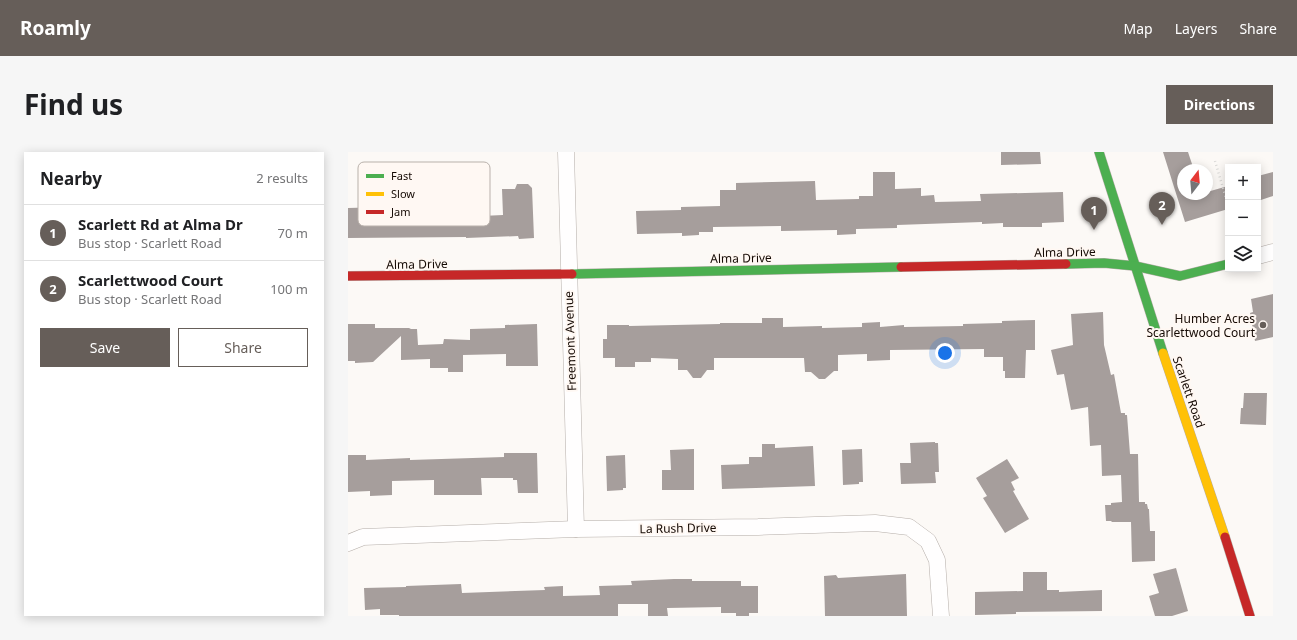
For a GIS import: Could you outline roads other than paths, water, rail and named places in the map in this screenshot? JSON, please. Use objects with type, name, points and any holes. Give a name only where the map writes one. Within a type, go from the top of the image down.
[{"type":"street","name":"Freemont Avenue","points":[[566,152],[568,274],[576,529]]},
{"type":"street","name":"Scarlett Road","points":[[1099,152],[1144,296],[1232,557],[1250,616]]},
{"type":"street","points":[[1261,255],[1273,252]]},
{"type":"street","name":"Alma Drive","points":[[348,276],[568,274],[1096,263],[1135,266],[1180,276],[1225,265]]},
{"type":"street","name":"La Rush Drive","points":[[348,543],[363,537],[576,529],[758,527],[875,523],[908,527],[928,542],[937,560],[941,616]]},
{"type":"place","name":"Scarlettwood Court","points":[[1162,225]]},
{"type":"place","name":"Scarlett Rd at Alma Dr","points":[[1094,230]]},
{"type":"place","name":"Humber Acres Scarlettwood Court","points":[[1263,325]]}]
